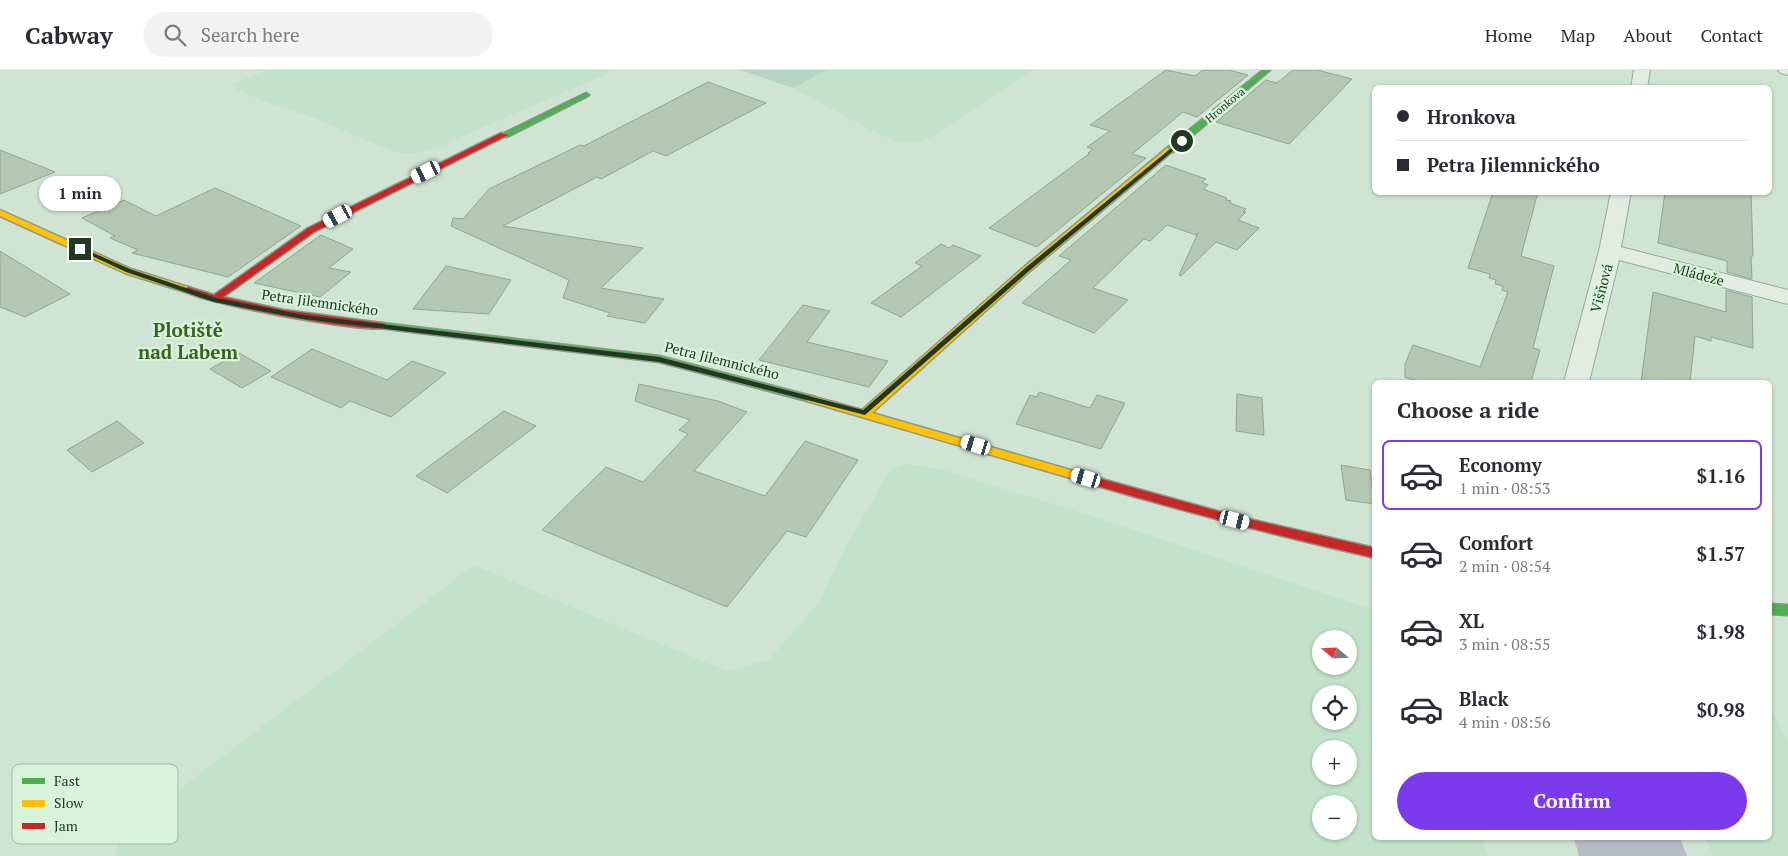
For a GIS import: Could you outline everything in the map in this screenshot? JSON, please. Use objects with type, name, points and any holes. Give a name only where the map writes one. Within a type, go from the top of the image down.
[{"type":"street","name":"Hronkova","points":[[865,413],[1027,269],[1267,70]]},
{"type":"street","points":[[1640,85],[1642,70]]},
{"type":"street","points":[[214,300],[289,245],[320,225],[586,95]]},
{"type":"street","name":"Višňová","points":[[1577,380],[1610,251],[1620,195]]},
{"type":"street","name":"Petra Jilemnického","points":[[0,213],[128,271],[214,300],[304,317],[659,359],[865,413],[1197,511],[1291,535],[1372,552]]},
{"type":"street","name":"Mládeže","points":[[1610,251],[1788,297]]},
{"type":"street","points":[[1772,609],[1788,610]]},
{"type":"green space","points":[[266,70],[616,70],[438,147],[406,154],[389,150],[314,118],[273,105],[231,85]]},
{"type":"green space","points":[[740,70],[827,70],[793,88]]},
{"type":"green space","points":[[827,70],[1034,70],[931,137],[915,143],[895,141],[876,133],[793,88]]},
{"type":"green space","points":[[907,464],[944,470],[1092,516],[1372,609],[1372,840],[1483,840],[1488,856],[115,856],[119,844],[178,844],[178,791],[474,565],[727,671],[768,660],[819,602],[844,550],[890,470]]},
{"type":"green space","points":[[1772,712],[1788,742],[1788,856],[1714,856],[1705,840],[1772,840]]},
{"type":"shaded area","points":[[1575,840],[1681,840],[1687,856],[1579,856]]},
{"type":"building","points":[[1166,70],[1195,76],[1203,70],[1229,70],[1248,75],[1197,117],[1183,112],[1132,154],[1146,158],[1037,247],[989,228],[1090,153],[1088,153],[1093,149],[1087,147],[1110,131],[1090,125]]},
{"type":"building","points":[[1293,70],[1317,70],[1352,79],[1289,144],[1216,122],[1266,80],[1277,83]]},
{"type":"building","points":[[708,82],[766,103],[666,156],[653,151],[601,179],[597,177],[503,226],[643,248],[601,288],[664,299],[645,323],[607,316],[610,313],[563,298],[569,280],[451,226],[453,218],[463,219],[489,189],[580,145],[584,146]]},
{"type":"building","points":[[0,150],[55,172],[0,194]]},
{"type":"building","points":[[1166,165],[1206,179],[1202,182],[1208,185],[1203,189],[1227,198],[1226,200],[1231,201],[1230,203],[1246,209],[1243,212],[1246,212],[1238,220],[1259,228],[1237,250],[1216,242],[1181,276],[1179,275],[1198,233],[1196,235],[1167,225],[1150,241],[1144,239],[1093,288],[1128,300],[1094,333],[1022,303],[1071,260],[1059,256]]},
{"type":"building","points":[[215,188],[301,226],[228,277],[132,253],[138,250],[110,238],[115,236],[82,218],[124,200],[156,216]]},
{"type":"building","points":[[1492,195],[1537,195],[1521,256],[1554,266],[1533,348],[1540,350],[1532,380],[1413,380],[1405,377],[1405,364],[1413,345],[1480,367],[1508,292],[1502,290],[1503,286],[1495,284],[1496,280],[1489,278],[1490,274],[1468,268]]},
{"type":"building","points":[[1665,195],[1751,195],[1752,279],[1727,272],[1727,261],[1658,243]]},
{"type":"building","points":[[321,235],[353,249],[329,268],[351,272],[320,297],[254,283]]},
{"type":"building","points":[[941,244],[949,248],[953,245],[981,256],[901,317],[871,303],[922,266],[915,263]]},
{"type":"building","points":[[0,251],[70,294],[25,317],[0,307]]},
{"type":"building","points":[[446,266],[511,280],[489,314],[413,309]]},
{"type":"building","points":[[1726,290],[1752,297],[1753,348],[1711,337],[1711,341],[1695,336],[1690,380],[1641,380],[1653,292],[1726,312]]},
{"type":"building","points":[[803,305],[830,311],[807,342],[888,361],[869,387],[759,360]]},
{"type":"building","points":[[312,349],[387,380],[412,361],[446,373],[391,417],[350,401],[341,408],[271,377]]},
{"type":"building","points":[[239,353],[271,371],[242,388],[210,369]]},
{"type":"building","points":[[639,384],[718,401],[747,412],[694,471],[765,496],[805,441],[858,460],[806,537],[787,531],[727,607],[542,530],[606,467],[643,482],[688,434],[679,430],[690,420],[635,401]]},
{"type":"building","points":[[1039,392],[1090,408],[1097,395],[1125,403],[1101,449],[1016,424],[1030,395],[1037,397]]},
{"type":"building","points":[[1237,394],[1262,398],[1264,435],[1236,431]]},
{"type":"building","points":[[504,411],[536,426],[447,493],[416,476]]},
{"type":"building","points":[[117,421],[144,443],[92,472],[67,450]]},
{"type":"building","points":[[1341,465],[1370,470],[1372,504],[1346,500]]},
{"type":"traffic: fast","points":[[1170,150],[1267,70]]},
{"type":"traffic: fast","points":[[504,135],[586,95]]},
{"type":"traffic: fast","points":[[382,326],[659,359],[811,399]]},
{"type":"traffic: fast","points":[[1772,609],[1788,610]]},
{"type":"traffic: slow","points":[[865,413],[1027,269],[1170,150]]},
{"type":"traffic: slow","points":[[0,213],[128,271],[188,290]]},
{"type":"traffic: slow","points":[[811,399],[1091,480]]},
{"type":"traffic: jam","points":[[214,299],[311,230],[504,135]]},
{"type":"traffic: jam","points":[[188,290],[259,309],[382,326]]},
{"type":"traffic: jam","points":[[1091,480],[1232,519],[1372,552]]},
{"type":"district","name":"Plotiště nad Labem","points":[[188,340]]},
{"type":"route","points":[[80,249],[128,271],[214,300],[304,317],[659,359],[865,413],[1027,269],[1182,141]]}]
